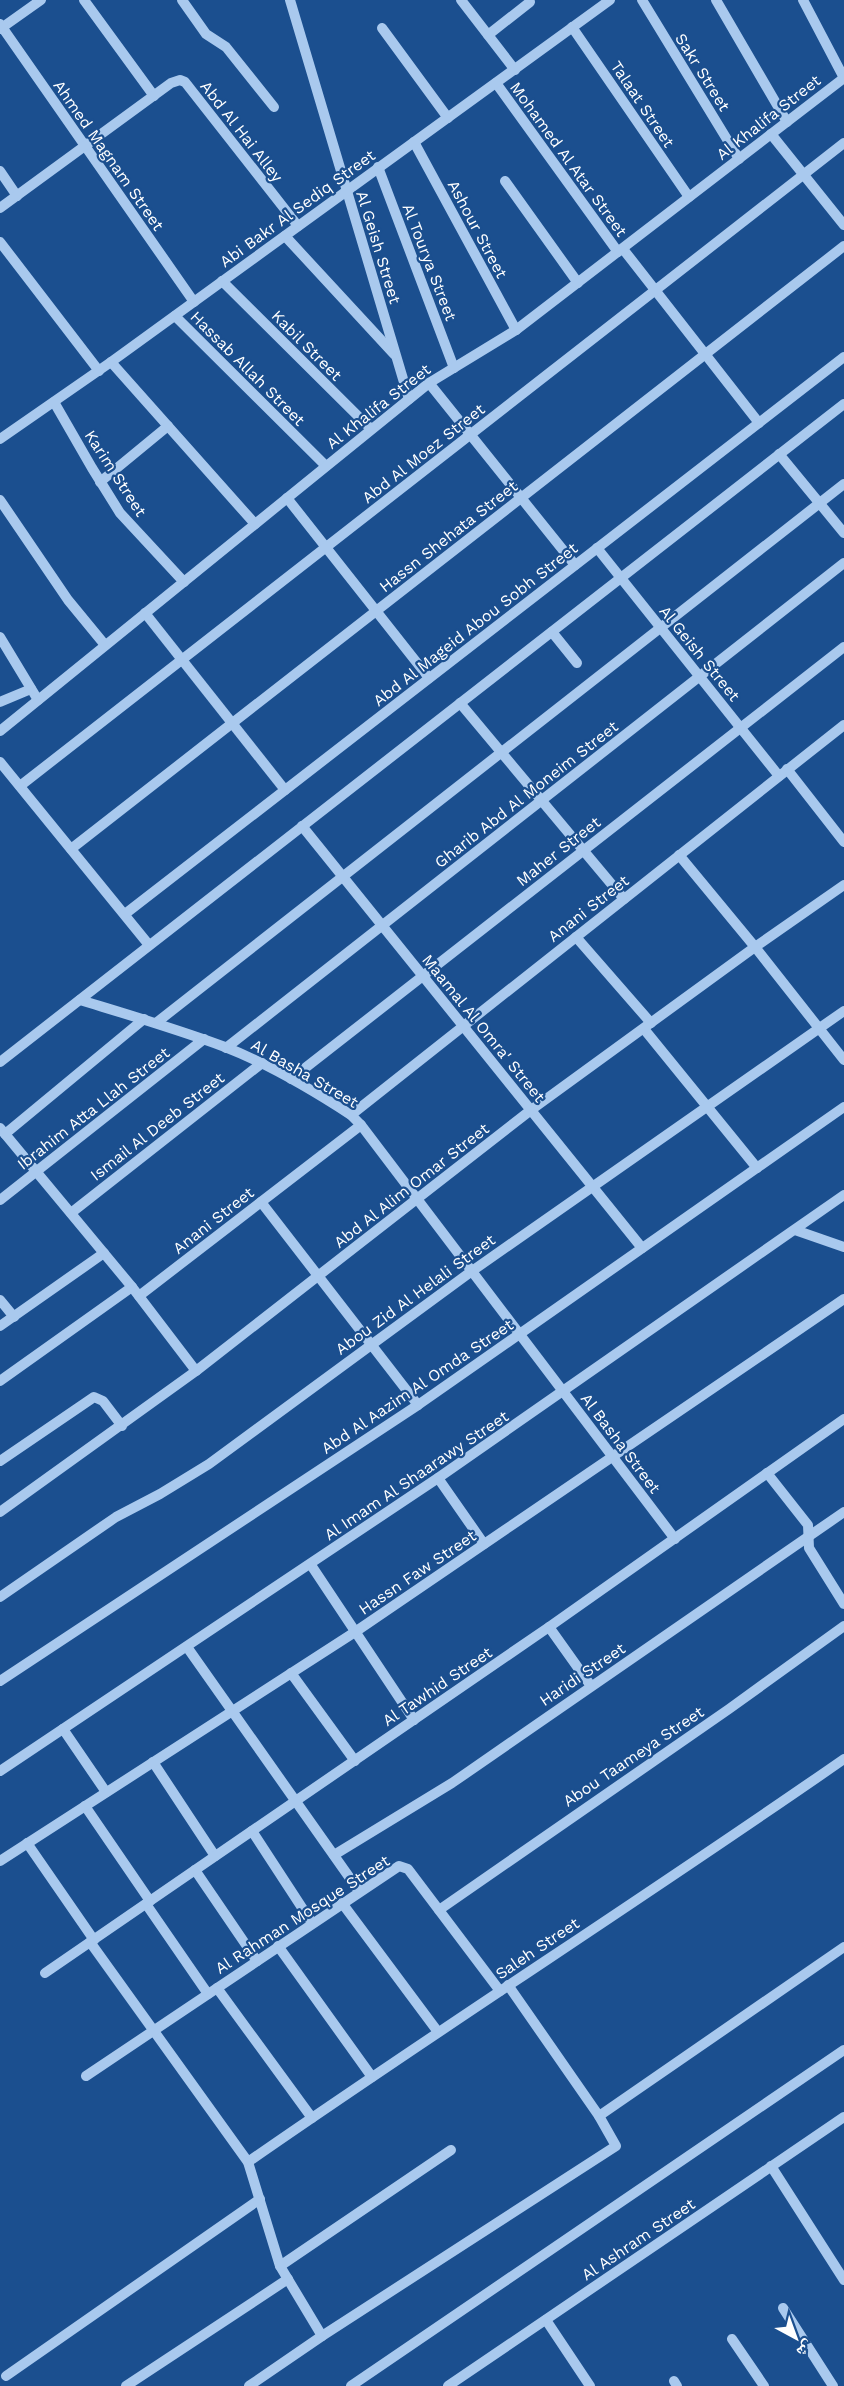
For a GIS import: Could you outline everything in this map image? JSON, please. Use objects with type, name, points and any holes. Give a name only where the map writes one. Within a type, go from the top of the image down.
[{"type":"street","points":[[1,27],[41,0]]},
{"type":"street","points":[[84,0],[154,96]]},
{"type":"street","name":"Al Geish Street","points":[[290,0],[409,399]]},
{"type":"street","points":[[461,0],[514,70]]},
{"type":"street","name":"Abi Bakr Al Sediq Street","points":[[0,438],[99,371],[610,0]]},
{"type":"street","name":"Sakr Street","points":[[642,0],[739,159]]},
{"type":"street","points":[[716,0],[787,122]]},
{"type":"street","points":[[803,0],[844,78]]},
{"type":"street","points":[[187,2],[206,33],[223,44],[274,107]]},
{"type":"street","points":[[488,35],[530,2]]},
{"type":"street","name":"Ahmed Magnam Street","points":[[1,27],[194,302]]},
{"type":"street","name":"Talaat Street","points":[[572,27],[689,197]]},
{"type":"street","points":[[382,28],[448,118]]},
{"type":"street","name":"Al Khalifa Street","points":[[0,731],[429,383],[516,330],[844,78]]},
{"type":"street","name":"Abd Al Hai Alley","points":[[0,208],[175,81],[185,82],[297,226]]},
{"type":"street","name":"Mohamed Al Atar Street","points":[[496,84],[620,250],[759,423]]},
{"type":"street","points":[[771,134],[844,225]]},
{"type":"street","name":"Ashour Street","points":[[414,142],[516,330]]},
{"type":"street","name":"Abd Al Moez Street","points":[[20,786],[844,143]]},
{"type":"street","name":"Al Tourya Street","points":[[378,167],[454,368]]},
{"type":"street","points":[[0,171],[17,196]]},
{"type":"street","points":[[505,181],[578,283]]},
{"type":"street","points":[[285,236],[396,356]]},
{"type":"street","points":[[0,242],[99,371]]},
{"type":"street","name":"Hassn Shehata Street","points":[[71,849],[844,246]]},
{"type":"street","name":"Kabil Street","points":[[222,281],[371,429]]},
{"type":"street","name":"Hassab Allah Street","points":[[174,316],[326,466]]},
{"type":"street","name":"Abd Al Mageid Abou Sobh Street","points":[[124,914],[844,357]]},
{"type":"street","points":[[111,362],[255,524]]},
{"type":"street","points":[[429,383],[575,565]]},
{"type":"street","name":"Karim Street","points":[[54,402],[120,513],[184,582]]},
{"type":"street","points":[[0,1062],[844,404]]},
{"type":"street","points":[[100,482],[168,426]]},
{"type":"street","points":[[779,454],[844,533]]},
{"type":"street","points":[[156,1023],[844,484]]},
{"type":"street","points":[[287,498],[429,678]]},
{"type":"street","points":[[0,500],[47,572],[105,645]]},
{"type":"street","name":"Al Geish Street","points":[[597,548],[741,728],[844,842]]},
{"type":"street","name":"Gharib Abd Al Moneim Street","points":[[226,1048],[844,563]]},
{"type":"street","points":[[145,613],[285,790]]},
{"type":"street","points":[[552,632],[577,663]]},
{"type":"street","points":[[1,642],[38,700]]},
{"type":"street","name":"Maher Street","points":[[291,1079],[844,647]]},
{"type":"street","points":[[0,702],[31,688]]},
{"type":"street","points":[[460,703],[624,899]]},
{"type":"street","name":"Anani Street","points":[[351,1114],[844,725]]},
{"type":"street","points":[[0,762],[150,945]]},
{"type":"street","name":"Maamal Al Omra' Street","points":[[302,826],[642,1248]]},
{"type":"street","points":[[679,855],[844,1060]]},
{"type":"street","name":"Abd Al Alim Omar Street","points":[[0,1512],[196,1371],[531,1110],[844,885]]},
{"type":"street","points":[[576,936],[757,1168]]},
{"type":"street","name":"Al Basha Street","points":[[80,1000],[144,1019],[226,1048],[291,1079],[351,1114],[675,1539]]},
{"type":"street","name":"Abou Zid Al Helali Street","points":[[0,1597],[95,1530],[209,1464],[472,1271],[844,1011]]},
{"type":"street","points":[[144,1019],[2,1131],[136,1291],[196,1371]]},
{"type":"street","name":"Ibrahim Atta Llah Street","points":[[0,1200],[204,1040]]},
{"type":"street","name":"Ismail Al Deeb Street","points":[[71,1213],[262,1064]]},
{"type":"street","name":"Abd Al Aazim Al Omda Street","points":[[0,1681],[418,1405],[844,1107]]},
{"type":"street","name":"Anani Street","points":[[0,1381],[136,1291],[261,1202],[361,1125]]},
{"type":"street","name":"Al Imam Al Shaarawy Street","points":[[0,1771],[311,1565],[564,1392],[844,1195]]},
{"type":"street","points":[[261,1202],[418,1405]]},
{"type":"street","points":[[795,1230],[844,1247]]},
{"type":"street","points":[[0,1326],[104,1253]]},
{"type":"street","name":"Hassn Faw Street","points":[[0,1861],[356,1632],[844,1299]]},
{"type":"street","points":[[0,1300],[14,1317]]},
{"type":"street","points":[[0,1461],[94,1397],[103,1401],[122,1426]]},
{"type":"street","name":"Al Tawhid Street","points":[[45,1974],[549,1627],[844,1419]]},
{"type":"street","points":[[767,1473],[808,1525],[809,1548],[844,1604]]},
{"type":"street","points":[[438,1478],[484,1544]]},
{"type":"street","name":"Haridi Street","points":[[334,1855],[443,1788],[844,1512]]},
{"type":"street","points":[[311,1565],[414,1720]]},
{"type":"street","name":"Abou Taameya Street","points":[[439,1910],[844,1626]]},
{"type":"street","points":[[549,1627],[591,1686]]},
{"type":"street","points":[[188,1647],[359,1891]]},
{"type":"street","points":[[291,1673],[355,1761]]},
{"type":"street","points":[[63,1729],[106,1792]]},
{"type":"street","name":"Saleh Street","points":[[248,2162],[438,2032],[713,1850],[844,1759]]},
{"type":"street","points":[[153,1762],[216,1856]]},
{"type":"street","points":[[85,1806],[148,1902],[212,1991],[312,2118]]},
{"type":"street","points":[[252,1831],[312,1923]]},
{"type":"street","points":[[27,1843],[153,2031],[248,2162],[280,2266],[322,2336],[249,2386]]},
{"type":"street","name":"Al Rahman Mosque Street","points":[[86,2076],[394,1868],[408,1869],[504,1988],[599,2116],[616,2142],[616,2146],[322,2336]]},
{"type":"street","points":[[195,1870],[257,1961]]},
{"type":"street","points":[[342,1903],[438,2032]]},
{"type":"street","points":[[278,1946],[372,2077]]},
{"type":"street","points":[[599,2116],[844,1947]]},
{"type":"street","points":[[351,2386],[844,2050]]},
{"type":"street","name":"Al Ashram Street","points":[[448,2386],[844,2117]]},
{"type":"street","points":[[280,2266],[451,2150]]},
{"type":"street","points":[[771,2166],[844,2280]]},
{"type":"street","points":[[6,2376],[260,2199]]},
{"type":"street","points":[[126,2386],[288,2279]]},
{"type":"street","points":[[783,2308],[833,2386]]},
{"type":"street","points":[[546,2320],[590,2386]]},
{"type":"street","points":[[732,2339],[764,2386]]}]
